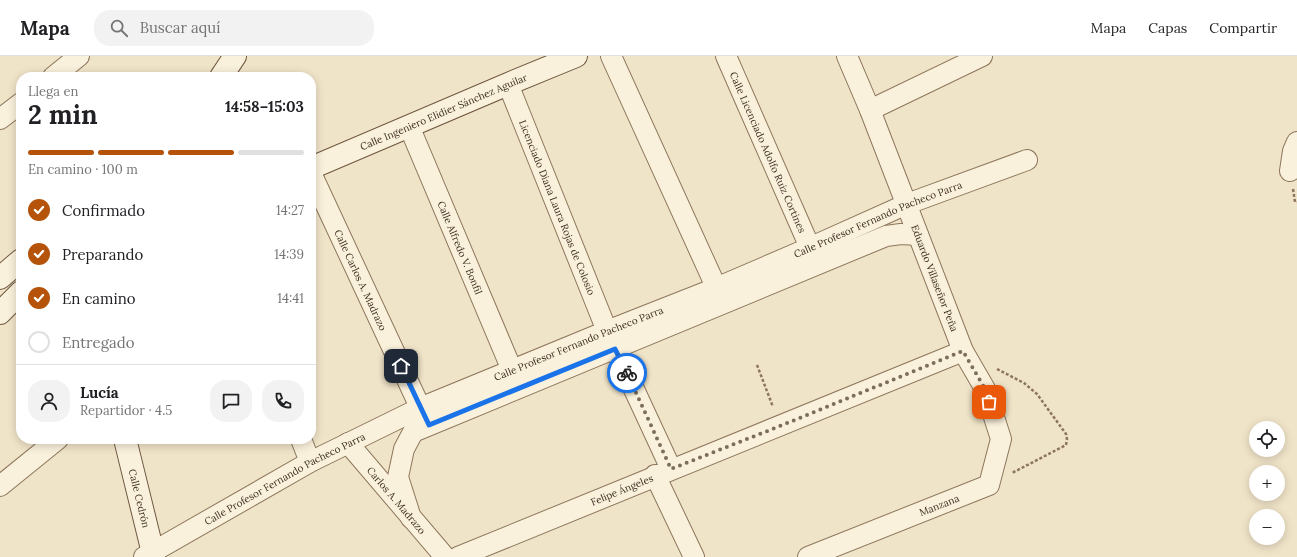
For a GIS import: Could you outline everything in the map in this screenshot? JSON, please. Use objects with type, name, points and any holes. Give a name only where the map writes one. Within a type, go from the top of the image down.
[{"type":"street","points":[[224,72],[235,56]]},
{"type":"street","name":"Calle Ingeniero Elidier Sánchez Aguilar","points":[[316,166],[576,56]]},
{"type":"street","points":[[411,518],[398,477],[404,449],[413,432],[615,349],[720,296],[611,56]]},
{"type":"street","name":"Calle Licenciado Adolfo Ruiz Cortines","points":[[726,56],[814,256]]},
{"type":"street","name":"Eduardo Villaseñor Peña","points":[[847,56],[870,110],[963,351],[985,389],[1001,439],[989,485]]},
{"type":"street","points":[[59,72],[74,58]]},
{"type":"street","points":[[870,110],[973,58]]},
{"type":"street","name":"Licenciado Diana Laura Rojas de Colosio","points":[[508,84],[615,349],[663,472],[694,557]]},
{"type":"street","points":[[0,119],[16,106]]},
{"type":"street","name":"Calle Alfredo V. Bonfil","points":[[409,126],[513,370],[519,388]]},
{"type":"street","points":[[1290,171],[1293,151],[1297,142]]},
{"type":"street","name":"Calle Profesor Fernando Pacheco Parra","points":[[150,555],[310,462],[420,408],[607,330],[720,296],[814,256],[906,204],[1027,160]]},
{"type":"street","name":"Calle Carlos A. Madrazo","points":[[316,184],[429,425]]},
{"type":"street","points":[[814,256],[886,236],[901,234],[918,235]]},
{"type":"street","points":[[0,278],[16,264]]},
{"type":"street","points":[[0,313],[16,297]]},
{"type":"street","name":"Felipe Ángeles","points":[[458,557],[663,472],[963,351]]},
{"type":"street","name":"Carlos A. Madrazo","points":[[348,443],[445,557]]},
{"type":"street","points":[[0,486],[52,444]]},
{"type":"street","name":"Calle Cedrón","points":[[127,444],[150,555]]},
{"type":"street","points":[[303,444],[310,462]]},
{"type":"street","name":"Manzana","points":[[808,557],[989,485]]},
{"type":"path","points":[[757,364],[780,426]]},
{"type":"path","points":[[989,485],[1066,445],[1067,439],[1066,434],[1037,394],[1024,383],[997,369]]},
{"type":"way so far","points":[[627,373],[671,469],[963,351],[985,389],[989,402]]},
{"type":"route","points":[[401,366],[429,425],[615,349],[627,373]]}]
